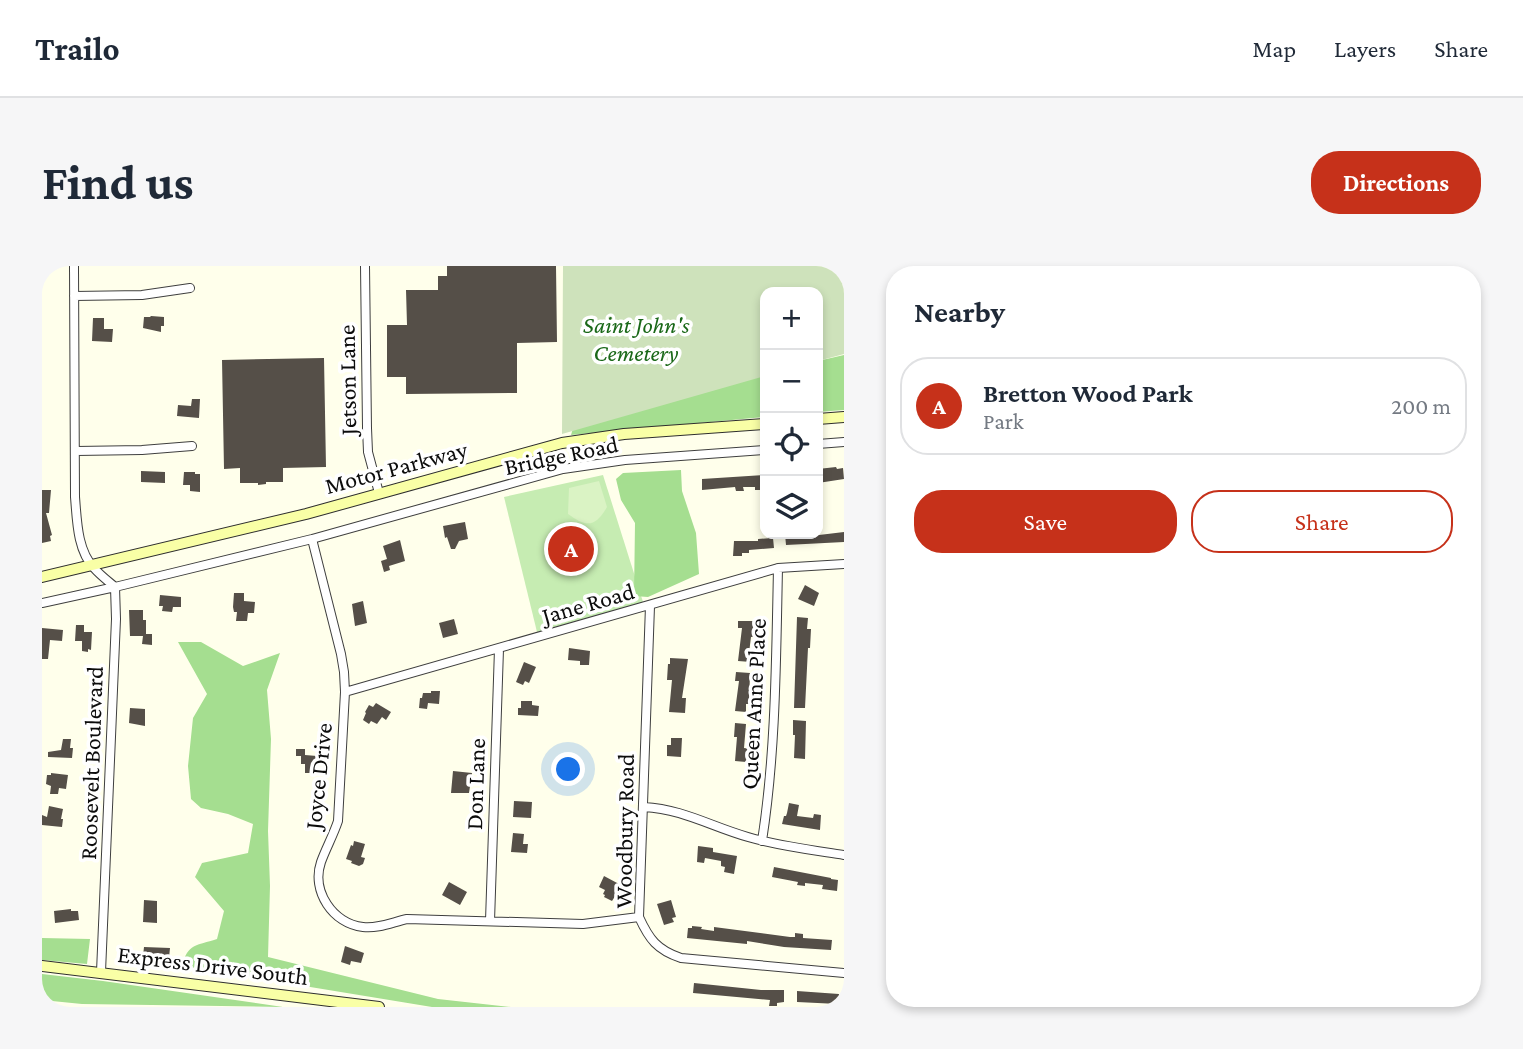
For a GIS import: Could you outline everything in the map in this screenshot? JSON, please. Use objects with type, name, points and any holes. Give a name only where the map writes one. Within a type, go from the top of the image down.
[{"type":"main road","points":[[823,419],[844,417]]},
{"type":"main road","name":"Motor Parkway","points":[[42,577],[306,514],[562,443],[624,435],[760,424]]},
{"type":"main road","name":"Express Drive South","points":[[42,966],[379,1007]]},
{"type":"street","points":[[74,266],[77,524],[82,547],[92,566],[115,587]]},
{"type":"street","name":"Jetson Lane","points":[[365,266],[366,428],[368,452],[379,493]]},
{"type":"street","points":[[74,296],[142,295],[190,288]]},
{"type":"street","points":[[823,444],[844,442]]},
{"type":"street","points":[[76,451],[106,452],[192,446]]},
{"type":"street","name":"Bridge Road","points":[[42,603],[312,539],[563,470],[625,460],[760,450]]},
{"type":"street","name":"Joyce Drive","points":[[312,539],[341,654],[345,692],[338,821],[321,863],[319,878],[321,892],[338,918],[366,928],[407,919],[583,924],[639,917]]},
{"type":"street","name":"Jane Road","points":[[345,692],[778,568],[844,564]]},
{"type":"street","name":"Queen Anne Place","points":[[762,841],[771,776],[778,568]]},
{"type":"street","name":"Roosevelt Boulevard","points":[[101,972],[116,619],[115,587]]},
{"type":"street","name":"Woodbury Road","points":[[650,606],[639,917],[647,934],[667,953],[681,958],[844,973]]},
{"type":"street","name":"Don Lane","points":[[490,921],[499,649]]},
{"type":"street","points":[[644,807],[676,811],[777,845],[844,855]]},
{"type":"green space","name":"Saint John's Cemetery","points":[[563,266],[844,266],[844,354],[823,360],[823,287],[760,287],[760,377],[562,434]]},
{"type":"green space","points":[[844,355],[844,410],[823,412],[823,360]]},
{"type":"green space","points":[[760,376],[760,417],[571,435],[574,425]]},
{"type":"green space","points":[[681,470],[682,491],[696,533],[699,574],[648,597],[634,596],[635,523],[621,500],[616,479],[623,473]]},
{"type":"green space","points":[[603,475],[643,602],[537,632],[504,497]]},
{"type":"green space","points":[[599,481],[607,507],[598,519],[585,523],[568,514],[569,488]]},
{"type":"green space","points":[[178,642],[201,642],[243,666],[280,653],[267,690],[271,739],[268,957],[438,999],[511,1007],[432,1007],[182,966],[190,949],[217,939],[224,911],[195,877],[202,863],[248,853],[253,824],[228,814],[201,808],[191,799],[188,766],[193,718],[207,694]]},
{"type":"green space","points":[[42,938],[90,939],[87,964],[42,960]]},
{"type":"green space","points":[[42,974],[283,1007],[82,1004],[42,1000]]},
{"type":"building","points":[[447,266],[556,266],[557,342],[517,343],[517,393],[406,394],[406,377],[387,377],[387,325],[407,325],[406,290],[438,290],[438,276],[447,276]]},
{"type":"building","points":[[144,317],[164,317],[161,332],[143,328]]},
{"type":"building","points":[[93,318],[104,318],[104,329],[113,329],[112,342],[92,341]]},
{"type":"building","points":[[324,358],[326,467],[283,468],[283,482],[258,485],[240,483],[240,468],[224,469],[222,360]]},
{"type":"building","points":[[192,399],[200,399],[199,418],[177,416],[178,405],[191,406]]},
{"type":"building","points":[[823,468],[843,468],[844,479],[823,482]]},
{"type":"building","points":[[141,471],[165,472],[165,483],[141,482]]},
{"type":"building","points":[[184,472],[200,474],[200,492],[190,491],[190,485],[183,485]]},
{"type":"building","points":[[760,475],[760,490],[743,487],[744,491],[736,491],[735,487],[702,490],[702,479]]},
{"type":"building","points":[[42,490],[51,490],[49,513],[46,513],[52,535],[51,541],[42,543]]},
{"type":"building","points":[[465,522],[468,539],[459,541],[455,549],[451,549],[443,526]]},
{"type":"building","points":[[844,532],[844,542],[786,545],[785,539],[823,539],[823,535]]},
{"type":"building","points":[[773,539],[774,548],[749,550],[749,553],[742,553],[742,556],[733,556],[734,541]]},
{"type":"building","points":[[400,540],[405,561],[389,566],[390,570],[384,572],[381,561],[387,559],[383,546]]},
{"type":"building","points":[[805,585],[819,593],[814,606],[798,599]]},
{"type":"building","points":[[234,593],[244,593],[244,601],[255,602],[254,613],[248,613],[247,621],[236,621]]},
{"type":"building","points":[[160,595],[181,597],[181,607],[173,607],[172,612],[162,611],[163,606],[159,606]]},
{"type":"building","points":[[363,601],[367,623],[355,626],[352,604]]},
{"type":"building","points":[[129,610],[143,610],[146,634],[152,634],[152,645],[142,644],[143,636],[130,636]]},
{"type":"building","points":[[797,617],[808,618],[807,629],[811,629],[805,708],[794,708]]},
{"type":"building","points":[[454,619],[458,634],[443,638],[439,623]]},
{"type":"building","points":[[738,621],[754,621],[749,653],[752,653],[751,662],[738,661],[742,628],[738,628]]},
{"type":"building","points":[[76,625],[84,625],[84,632],[92,632],[91,650],[88,649],[88,652],[82,651],[82,641],[75,641]]},
{"type":"building","points":[[42,628],[63,630],[62,641],[50,640],[48,659],[42,659]]},
{"type":"building","points":[[569,648],[590,651],[589,665],[568,660]]},
{"type":"building","points":[[670,658],[688,659],[682,698],[686,698],[685,713],[669,712],[672,680],[667,680]]},
{"type":"building","points":[[524,662],[536,667],[529,683],[525,681],[523,685],[516,682]]},
{"type":"building","points":[[736,672],[750,673],[749,704],[746,704],[746,712],[735,711],[739,681],[735,681]]},
{"type":"building","points":[[440,691],[439,704],[428,703],[427,709],[419,708],[423,693]]},
{"type":"building","points":[[521,701],[532,701],[532,705],[539,706],[538,716],[518,715]]},
{"type":"building","points":[[376,703],[391,712],[386,720],[382,717],[377,724],[371,721],[369,724],[363,720],[365,712],[369,705],[373,707]]},
{"type":"building","points":[[130,708],[145,709],[145,726],[129,723]]},
{"type":"building","points":[[793,720],[806,721],[805,759],[794,758]]},
{"type":"building","points":[[735,723],[746,724],[744,748],[751,749],[751,755],[747,755],[746,762],[735,761]]},
{"type":"building","points":[[671,738],[682,738],[681,757],[667,756],[667,745],[671,745]]},
{"type":"building","points":[[63,739],[71,739],[72,758],[48,757],[48,752],[61,750]]},
{"type":"building","points":[[296,749],[305,749],[305,755],[317,756],[317,773],[305,773],[305,764],[301,764],[301,756],[296,756]]},
{"type":"building","points":[[453,771],[472,773],[469,793],[451,793]]},
{"type":"building","points":[[47,775],[68,775],[66,789],[59,788],[58,794],[50,794],[51,786],[46,784]]},
{"type":"building","points":[[514,801],[532,802],[531,818],[513,817]]},
{"type":"building","points":[[789,803],[799,805],[797,816],[813,818],[814,814],[821,815],[820,830],[782,824]]},
{"type":"building","points":[[49,806],[63,809],[62,827],[42,825],[42,815],[47,817]]},
{"type":"building","points":[[513,833],[524,834],[523,844],[528,844],[527,853],[511,852]]},
{"type":"building","points":[[354,841],[365,844],[361,857],[365,858],[359,866],[346,859]]},
{"type":"building","points":[[698,846],[737,856],[734,874],[724,872],[725,867],[721,866],[721,861],[705,858],[704,863],[697,862]]},
{"type":"building","points":[[774,867],[838,880],[837,891],[822,889],[823,885],[797,885],[798,882],[772,877]]},
{"type":"building","points":[[604,876],[619,884],[616,889],[619,890],[612,901],[604,897],[605,890],[599,887]]},
{"type":"building","points":[[449,882],[467,892],[460,905],[442,895]]},
{"type":"building","points":[[144,900],[157,901],[157,923],[143,922]]},
{"type":"building","points":[[671,900],[676,917],[672,918],[674,922],[664,925],[657,904]]},
{"type":"building","points":[[54,911],[78,911],[79,920],[55,923]]},
{"type":"building","points":[[692,926],[714,931],[714,927],[790,937],[795,937],[795,933],[803,934],[803,938],[832,940],[831,950],[687,938],[688,928]]},
{"type":"building","points":[[345,946],[364,953],[361,963],[351,961],[350,965],[341,962]]},
{"type":"building","points":[[144,947],[170,948],[169,958],[143,956]]},
{"type":"building","points":[[694,983],[784,990],[784,1002],[769,1006],[770,1000],[693,993]]},
{"type":"building","points":[[797,991],[839,994],[838,1004],[797,1002]]},
{"type":"place","name":"Bretton Wood Park","points":[[571,549]]}]
